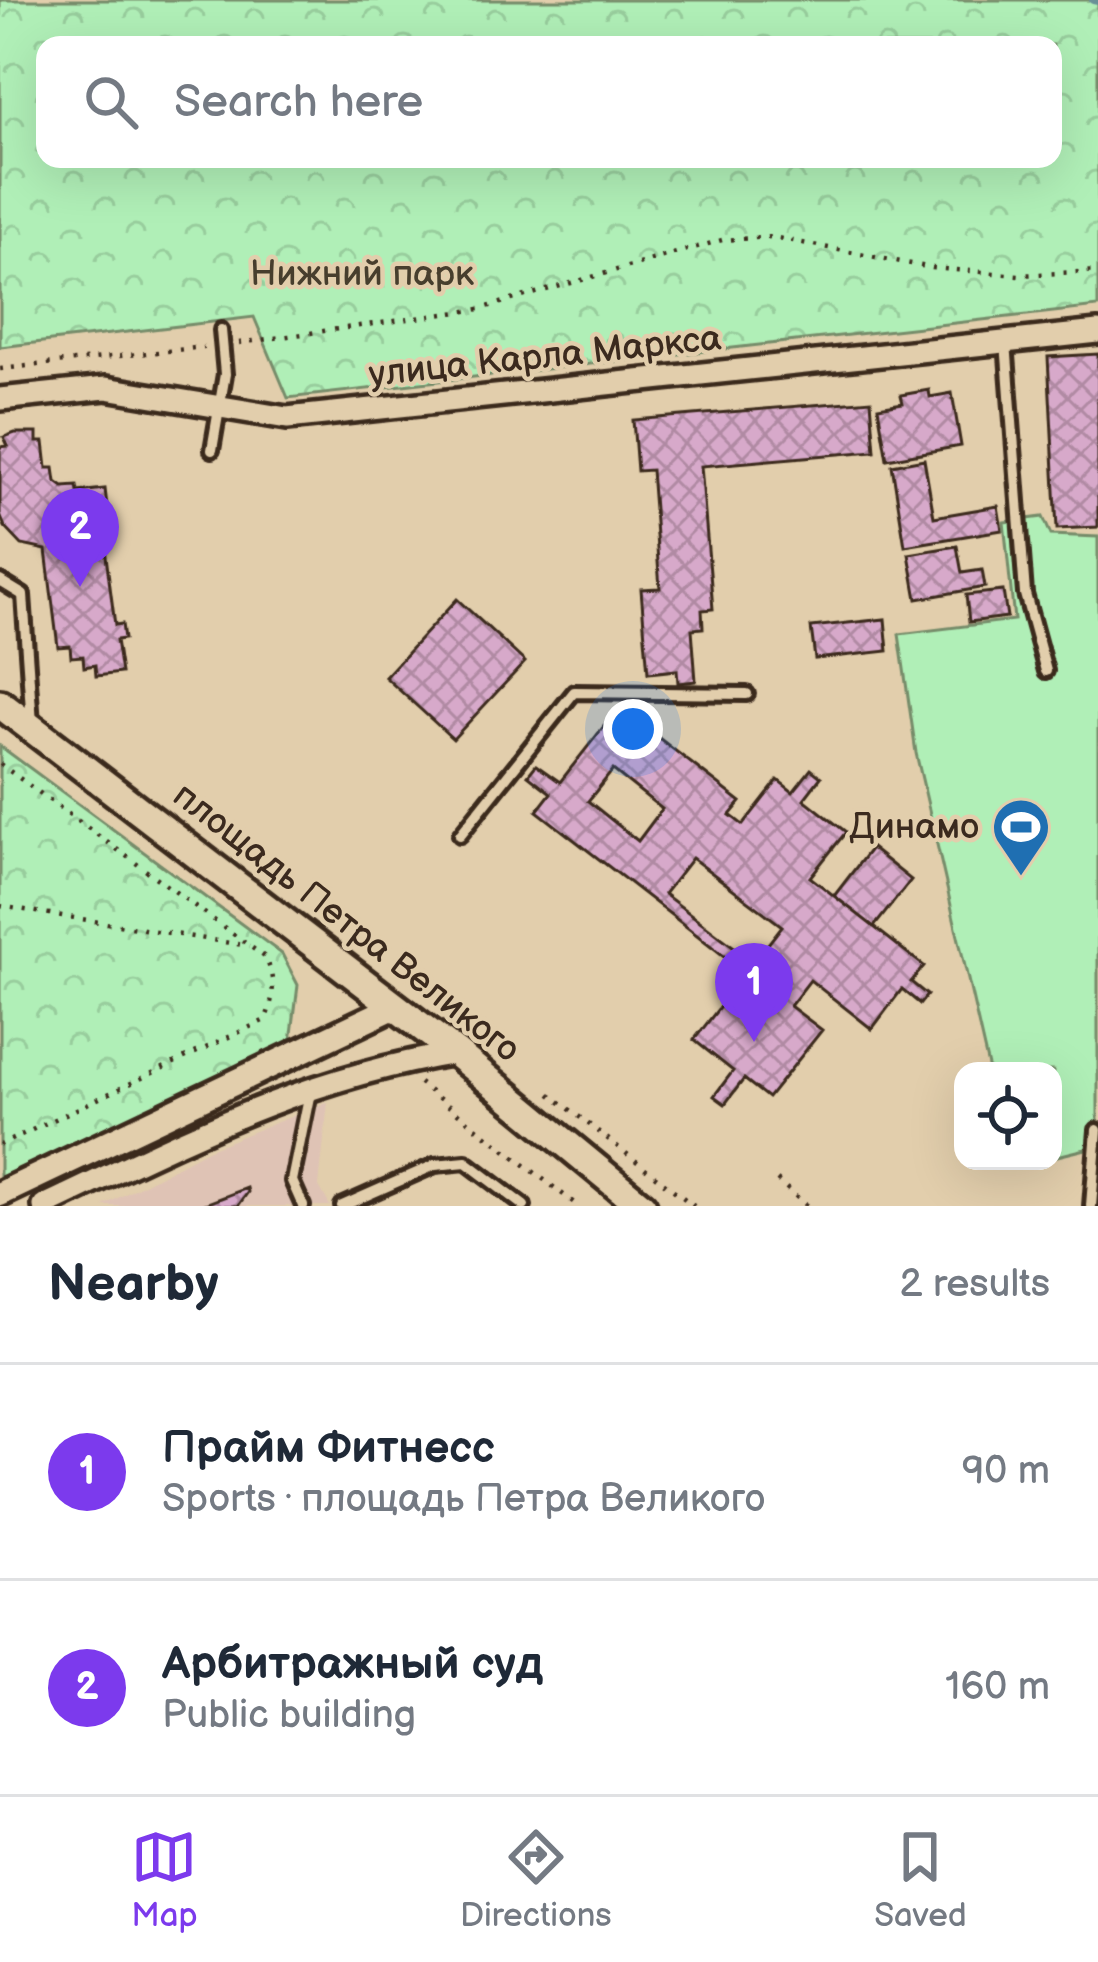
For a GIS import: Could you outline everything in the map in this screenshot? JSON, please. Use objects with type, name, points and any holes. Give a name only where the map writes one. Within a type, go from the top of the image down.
[{"type":"main road","name":"площадь Петра Великого","points":[[0,704],[457,1053],[643,1206]]},
{"type":"street","name":"улица Карла Маркса","points":[[0,399],[106,388],[287,418],[1098,332]]},
{"type":"street","points":[[0,1194],[396,1006]]},
{"type":"street","points":[[44,1206],[88,1195],[250,1109],[396,1064],[457,1053]]},
{"type":"street","points":[[234,1083],[250,1109]]},
{"type":"lane","points":[[212,450],[225,374],[220,330]]},
{"type":"lane","points":[[1006,340],[1024,594],[1046,671]]},
{"type":"lane","points":[[0,581],[23,595],[33,727]]},
{"type":"lane","points":[[460,835],[574,692],[747,694]]},
{"type":"lane","points":[[303,1206],[292,1181],[311,1087]]},
{"type":"lane","points":[[1090,1206],[1097,1130]]},
{"type":"lane","points":[[342,1206],[435,1165],[466,1162],[524,1206]]},
{"type":"path","points":[[233,344],[480,309],[722,240],[772,237],[932,268],[1019,275],[1098,271]]},
{"type":"path","points":[[0,369],[210,346]]},
{"type":"path","points":[[0,764],[252,947],[266,958],[273,975],[272,1004],[265,1020],[0,1145]]},
{"type":"path","points":[[0,906],[252,947]]},
{"type":"path","points":[[396,1064],[578,1206]]},
{"type":"path","points":[[777,1180],[807,1206]]},
{"type":"shaded area","points":[[328,1102],[319,1186],[330,1206],[103,1206],[207,1150]]},
{"type":"green space","name":"Нижний парк","points":[[0,0],[1098,0],[1098,307],[288,398],[254,317],[0,347]]},
{"type":"green space","name":"Динамо","points":[[1043,517],[1051,535],[1098,537],[1098,1146],[1062,1155],[1062,1062],[987,1062],[916,753],[899,634],[1014,620],[1004,522]]},
{"type":"green space","points":[[0,746],[282,954],[298,985],[291,1042],[0,1178]]},
{"type":"building","points":[[1098,354],[1098,527],[1057,529],[1048,357]]},
{"type":"building","points":[[929,390],[930,397],[952,393],[961,446],[887,459],[878,407],[903,403],[901,395]]},
{"type":"building","points":[[871,400],[875,451],[701,466],[713,609],[702,610],[703,628],[692,629],[696,681],[678,683],[677,670],[648,673],[641,589],[660,588],[651,470],[637,471],[633,420]]},
{"type":"building","points":[[37,433],[37,442],[44,442],[47,468],[54,468],[56,482],[63,487],[77,486],[78,492],[105,489],[110,533],[103,533],[115,625],[122,624],[124,639],[116,640],[121,673],[96,676],[95,665],[84,667],[83,656],[71,657],[70,646],[58,647],[46,550],[22,545],[5,527],[0,515],[0,447],[8,446],[4,437]]},
{"type":"building","points":[[924,459],[934,517],[998,506],[1002,530],[905,546],[892,465]]},
{"type":"building","points":[[957,546],[962,573],[982,570],[985,587],[917,599],[909,554]]},
{"type":"building","points":[[1003,591],[1007,617],[969,622],[966,595]]},
{"type":"building","points":[[457,599],[525,662],[453,739],[385,677]]},
{"type":"building","points":[[885,619],[888,651],[815,659],[811,627]]},
{"type":"building","points":[[619,707],[741,802],[730,815],[743,825],[778,780],[793,792],[811,769],[821,777],[804,799],[846,832],[810,877],[924,966],[911,982],[927,995],[920,1004],[902,989],[872,1029],[810,980],[790,1006],[822,1030],[768,1098],[744,1079],[725,1104],[714,1096],[733,1071],[694,1040],[746,973],[537,811],[551,793],[528,775],[536,765],[560,782]],"holes":[[[613,770],[662,809],[638,841],[588,801]],[[692,858],[782,926],[754,962],[664,894]]]},
{"type":"building","points":[[871,848],[911,880],[874,927],[834,896]]},
{"type":"building","points":[[247,1188],[238,1206],[200,1206]]},
{"type":"waterway","points":[[1093,0],[1098,1]]},
{"type":"place","name":"Арбитражный суд","points":[[80,587]]},
{"type":"place","name":"Динамо","points":[[1021,878]]},
{"type":"place","name":"Прайм Фитнесс","points":[[754,1042]]}]
